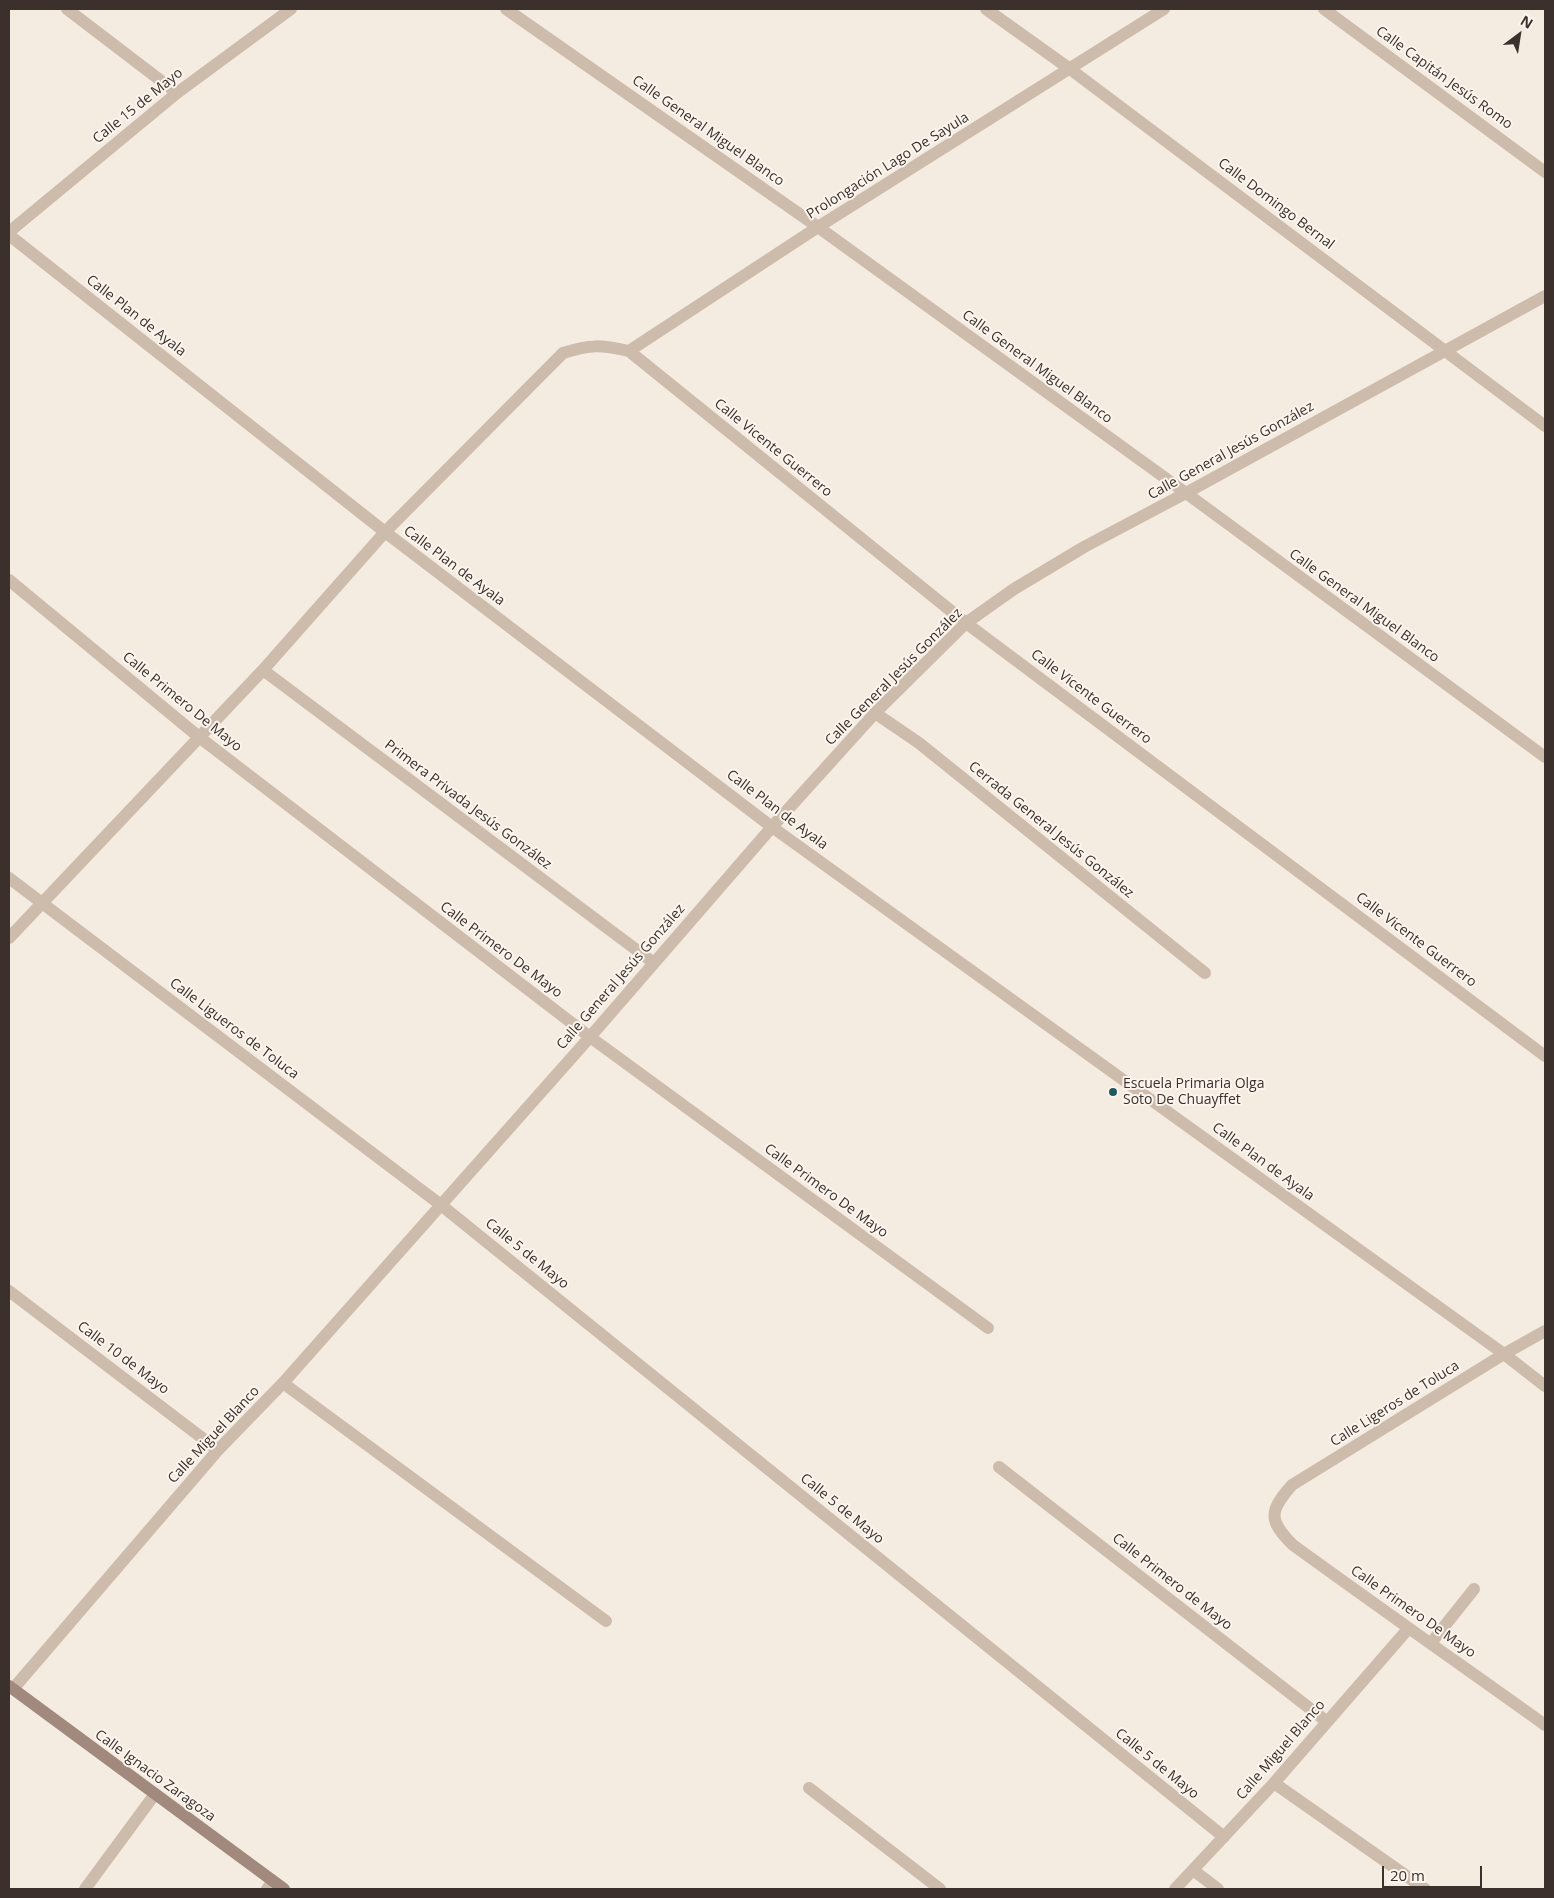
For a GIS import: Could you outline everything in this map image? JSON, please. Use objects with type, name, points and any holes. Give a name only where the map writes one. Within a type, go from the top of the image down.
[{"type":"main road","name":"Calle Ignacio Zaragoza","points":[[11,1688],[155,1794],[270,1885],[284,1889]]},
{"type":"street","points":[[67,9],[177,93]]},
{"type":"street","name":"Calle 15 de Mayo","points":[[9,233],[177,93],[291,9]]},
{"type":"street","name":"Calle General Miguel Blanco","points":[[506,9],[818,227],[1545,757]]},
{"type":"street","name":"Calle Domingo Bernal","points":[[986,9],[1070,69],[1545,426]]},
{"type":"street","name":"Prolongación Lago De Sayula","points":[[629,351],[818,227],[1164,9]]},
{"type":"street","name":"Calle Capitán Jesús Romo","points":[[1324,9],[1545,172]]},
{"type":"street","name":"Calle Plan de Ayala","points":[[9,233],[385,532],[772,827],[1504,1354],[1545,1386]]},
{"type":"street","name":"Calle General Jesús González","points":[[441,1204],[590,1037],[772,827],[875,713],[966,623],[1014,589],[1084,547],[1186,494],[1545,296]]},
{"type":"street","points":[[9,938],[263,670],[385,532],[563,353],[585,346],[603,345],[629,351]]},
{"type":"street","name":"Calle Vicente Guerrero","points":[[629,351],[966,623],[1545,1056]]},
{"type":"street","name":"Calle Primero De Mayo","points":[[9,580],[199,737],[590,1037],[988,1328]]},
{"type":"street","name":"Primera Privada Jesús González","points":[[263,670],[654,963]]},
{"type":"street","name":"Cerrada General Jesús González","points":[[875,713],[919,743],[1205,973]]},
{"type":"street","name":"Calle Ligueros de Toluca","points":[[9,878],[441,1204]]},
{"type":"street","name":"Calle Miguel Blanco","points":[[11,1688],[218,1450],[284,1383],[441,1204]]},
{"type":"street","name":"Calle 5 de Mayo","points":[[441,1204],[1224,1837]]},
{"type":"street","name":"Calle 10 de Mayo","points":[[9,1291],[218,1450]]},
{"type":"street","name":"Calle Ligeros de Toluca","points":[[1274,1515],[1278,1501],[1292,1485],[1504,1354],[1545,1331]]},
{"type":"street","points":[[284,1383],[606,1621]]},
{"type":"street","name":"Calle Primero de Mayo","points":[[999,1467],[1326,1721]]},
{"type":"street","name":"Calle Primero De Mayo","points":[[1274,1515],[1279,1531],[1293,1545],[1545,1726]]},
{"type":"street","points":[[1432,1643],[1474,1588]]},
{"type":"street","name":"Calle Miguel Blanco","points":[[1176,1889],[1274,1783],[1408,1629]]},
{"type":"street","points":[[1274,1783],[1425,1889]]},
{"type":"street","points":[[809,1788],[940,1889]]},
{"type":"street","points":[[84,1889],[155,1794]]},
{"type":"street","points":[[1193,1870],[1218,1889]]},
{"type":"place","name":"Escuela Primaria Olga Soto De Chuayffet","points":[[1113,1092]]}]
